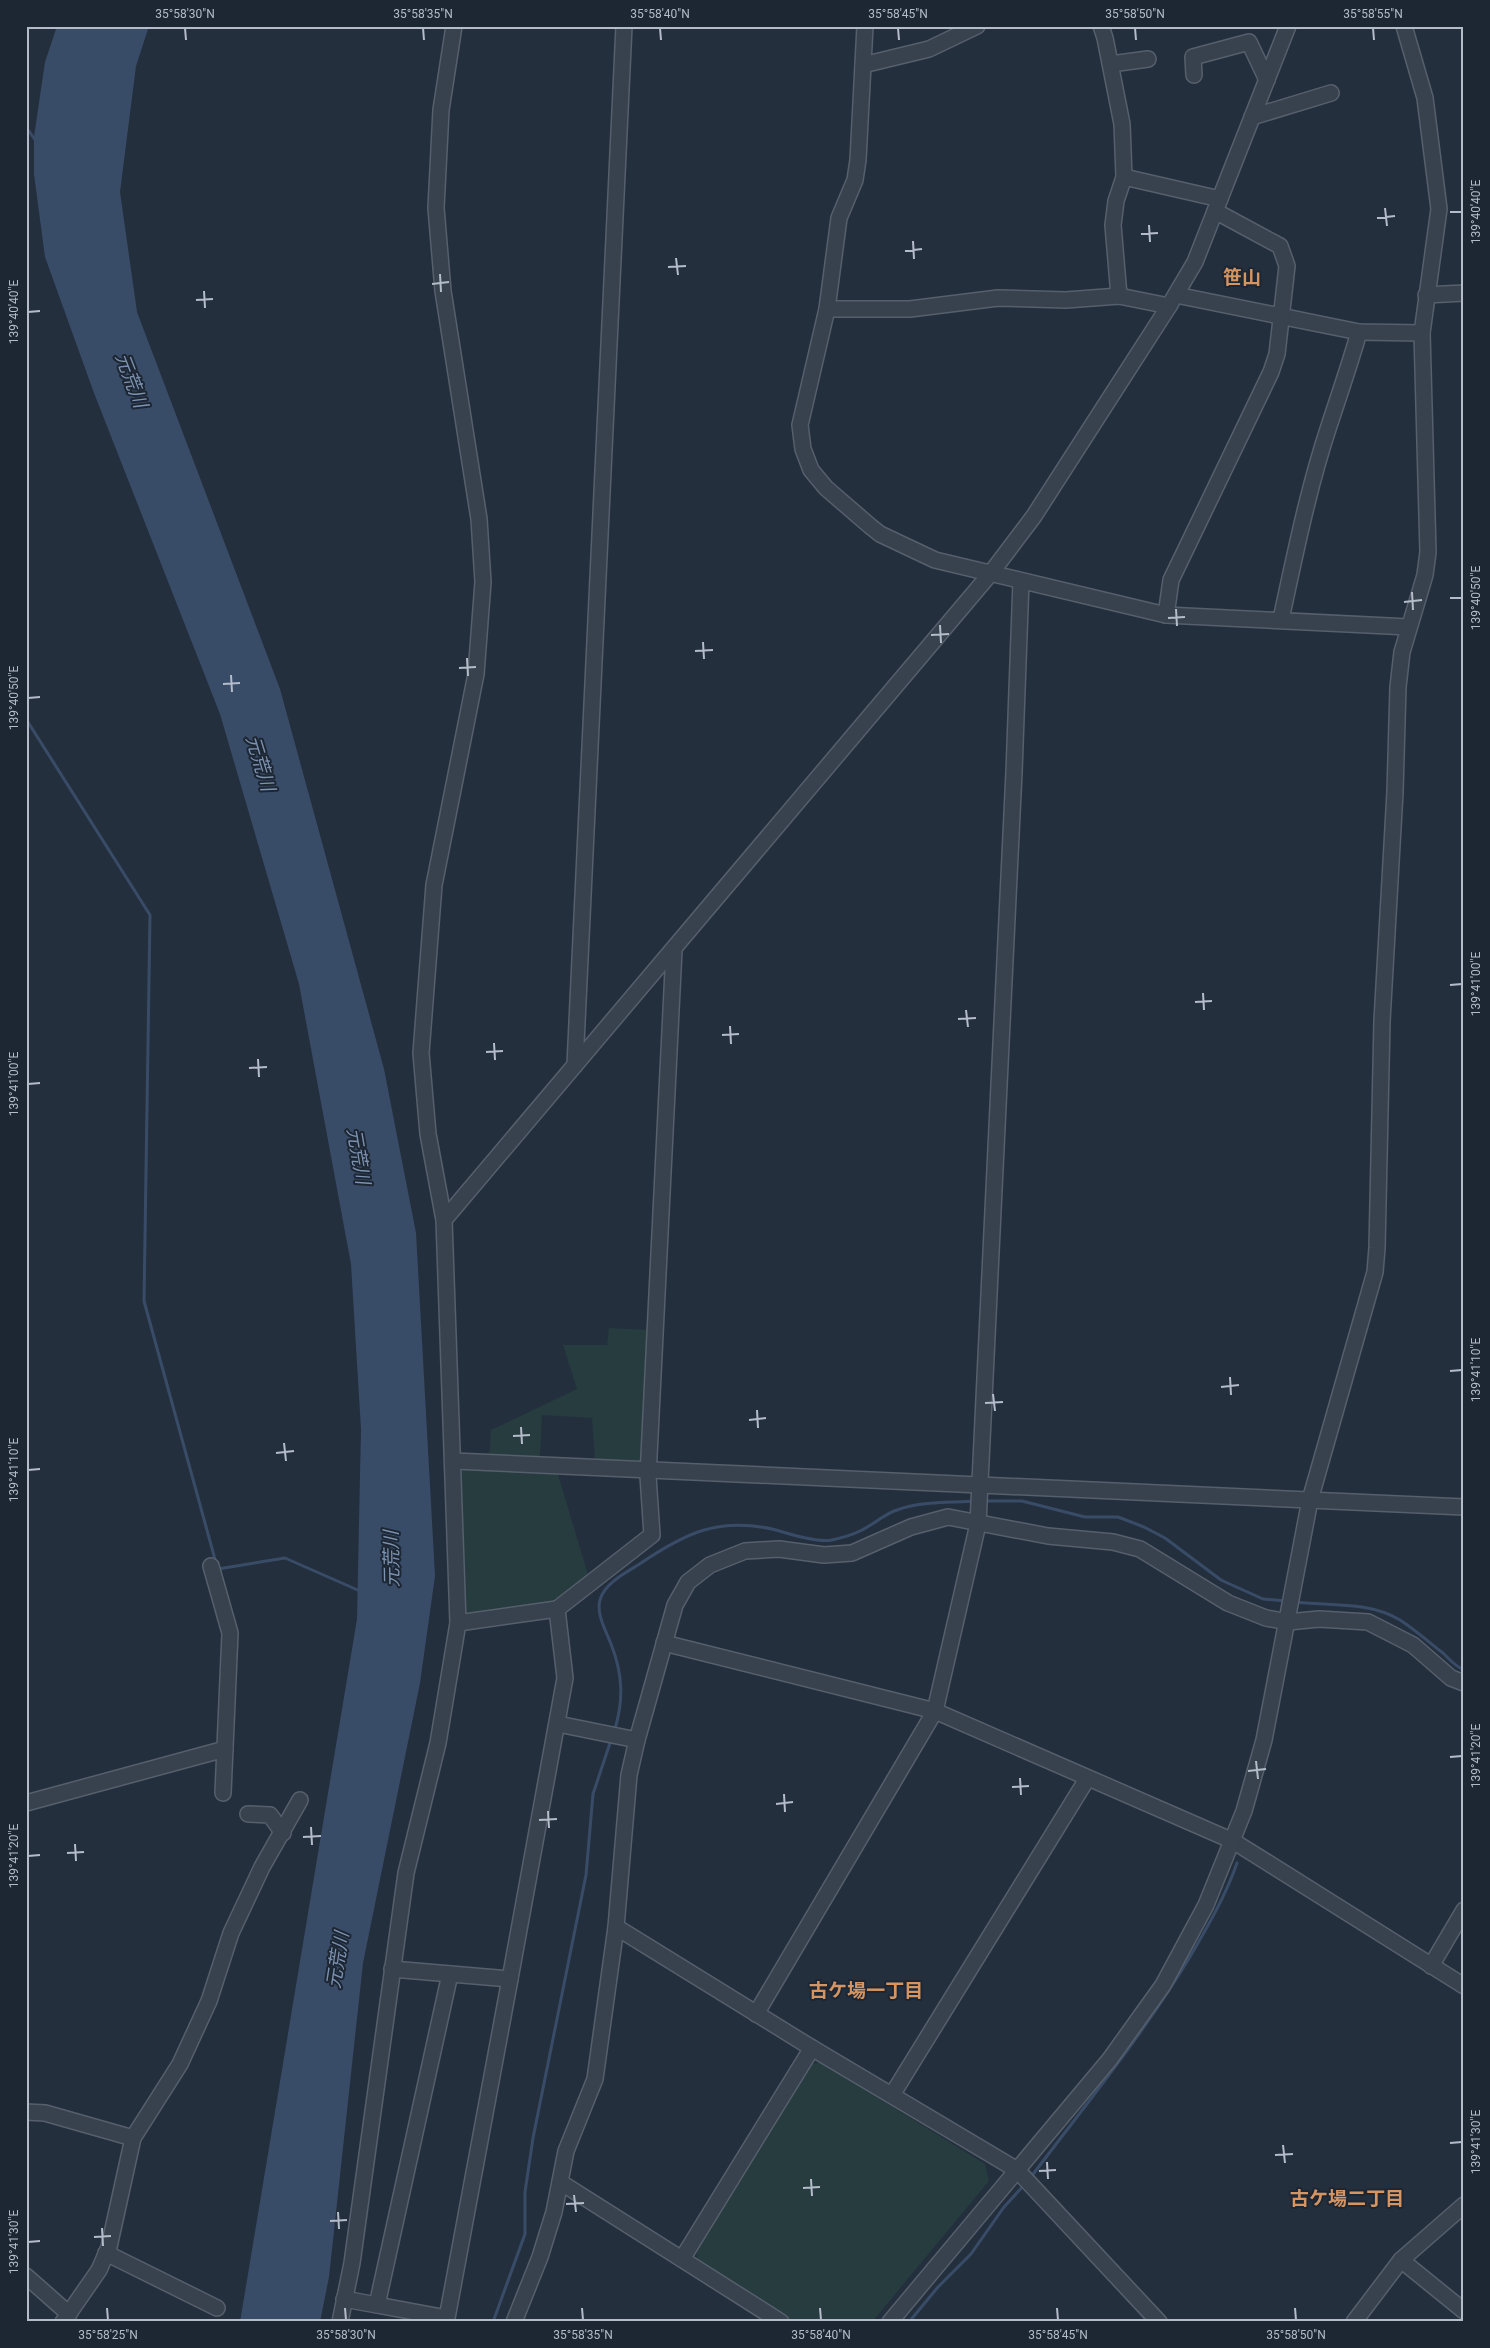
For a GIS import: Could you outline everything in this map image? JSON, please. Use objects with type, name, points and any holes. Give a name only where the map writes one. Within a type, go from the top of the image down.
[{"type":"street","points":[[340,2322],[353,2254],[406,1872],[438,1743],[458,1623],[452,1473],[454,1461],[444,1220],[428,1134],[421,1053],[434,885],[476,674],[483,582],[479,519],[443,291],[436,208],[441,110],[454,26]]},
{"type":"street","points":[[575,1065],[624,26]]},
{"type":"street","points":[[865,26],[858,160],[855,180],[839,218],[832,256],[827,309],[800,425],[803,449],[811,470],[826,488],[880,534],[935,560],[1021,581],[1166,614],[1409,627]]},
{"type":"street","points":[[1101,26],[1111,64],[1122,124],[1124,177],[1116,201],[1113,225],[1118,296]]},
{"type":"street","points":[[444,1220],[991,573],[1034,516],[1173,300],[1195,262],[1288,26]]},
{"type":"street","points":[[890,2322],[1110,2059],[1163,1984],[1206,1905],[1244,1811],[1264,1740],[1310,1500],[1375,1272],[1378,1248],[1382,1021],[1395,792],[1398,687],[1402,652],[1425,575],[1428,552],[1422,333],[1439,209],[1425,98],[1404,26]]},
{"type":"street","points":[[863,65],[929,49],[975,27]]},
{"type":"street","points":[[1194,75],[1193,57],[1250,42],[1267,80]]},
{"type":"street","points":[[1111,64],[1148,59]]},
{"type":"street","points":[[1252,116],[1331,93]]},
{"type":"street","points":[[1124,177],[1217,205],[1280,246],[1287,266],[1283,316],[1277,354],[1271,372],[1171,580],[1166,614]]},
{"type":"street","points":[[1426,295],[1464,293]]},
{"type":"street","points":[[827,309],[910,309],[998,298],[1066,300],[1118,296],[1173,300],[1283,316],[1359,332],[1422,333]]},
{"type":"street","points":[[1281,619],[1316,472],[1329,426],[1346,381],[1359,332]]},
{"type":"street","points":[[756,2014],[935,1711],[978,1524],[1014,772],[1021,581]]},
{"type":"street","points":[[458,1623],[557,1609],[652,1535],[650,1470],[674,950]]},
{"type":"street","points":[[454,1461],[1464,1508]]},
{"type":"street","points":[[514,2322],[540,2257],[554,2212],[566,2151],[594,2079],[616,1927],[629,1775],[637,1740],[675,1605],[688,1582],[710,1565],[745,1551],[778,1549],[824,1554],[852,1553],[911,1527],[948,1517],[1048,1536],[1113,1542],[1140,1549],[1228,1603],[1266,1618],[1288,1622],[1319,1619],[1368,1622],[1413,1646],[1451,1678],[1464,1683]]},
{"type":"street","points":[[210,1566],[230,1633],[223,1793]]},
{"type":"street","points":[[344,2299],[447,2318],[558,1724],[565,1678],[557,1609]]},
{"type":"street","points":[[664,1643],[935,1711],[1233,1841],[1464,1986]]},
{"type":"street","points":[[558,1724],[637,1740]]},
{"type":"street","points":[[26,1803],[225,1749]]},
{"type":"street","points":[[892,2094],[1088,1779]]},
{"type":"street","points":[[26,2276],[66,2318],[99,2270],[106,2253],[133,2138],[180,2064],[209,2000],[231,1933],[262,1868],[300,1800]]},
{"type":"street","points":[[248,1814],[270,1815],[282,1832]]},
{"type":"street","points":[[1431,1966],[1464,1910]]},
{"type":"street","points":[[616,1927],[812,2048],[1017,2170],[1159,2322]]},
{"type":"street","points":[[392,1969],[510,1979]]},
{"type":"street","points":[[378,2305],[450,1974]]},
{"type":"street","points":[[682,2259],[812,2048]]},
{"type":"street","points":[[26,2112],[45,2113],[133,2138]]},
{"type":"street","points":[[560,2182],[781,2322]]},
{"type":"street","points":[[1354,2322],[1401,2260],[1464,2205]]},
{"type":"street","points":[[106,2253],[217,2308]]},
{"type":"street","points":[[1401,2260],[1464,2311]]},
{"type":"green space","points":[[609,1328],[648,1330],[644,1462],[595,1460],[592,1418],[542,1415],[540,1457],[557,1471],[589,1578],[550,1606],[463,1619],[461,1469],[488,1470],[491,1430],[577,1389],[563,1345],[607,1345]]},
{"type":"green space","points":[[820,2062],[985,2164],[989,2181],[872,2322],[790,2322],[698,2263],[696,2251],[808,2065]]},
{"type":"water","name":"元荒川","points":[[57,26],[149,26],[136,66],[120,192],[137,312],[280,689],[384,1069],[416,1233],[435,1576],[420,1683],[363,1963],[329,2277],[320,2322],[240,2322],[357,1619],[361,1429],[351,1264],[299,984],[220,714],[94,393],[45,257],[34,174],[34,137],[45,62]]},
{"type":"waterway","points":[[26,127],[36,141]]},
{"type":"waterway","points":[[26,719],[150,915],[144,1301],[216,1563]]},
{"type":"waterway","points":[[614,1732],[621,1698],[620,1677],[615,1655],[600,1617],[600,1600],[610,1584],[655,1554],[687,1536],[720,1526],[756,1526],[804,1538],[826,1541],[865,1529],[888,1514],[906,1507],[976,1501]]},
{"type":"waterway","points":[[984,1501],[1022,1501],[1085,1517],[1118,1517],[1165,1538],[1221,1580],[1263,1599],[1286,1601]]},
{"type":"waterway","points":[[218,1569],[285,1558],[360,1591]]},
{"type":"waterway","points":[[1294,1602],[1349,1605],[1388,1614],[1411,1628],[1455,1665],[1464,1670]]},
{"type":"waterway","points":[[493,2322],[525,2234],[525,2192],[533,2138],[586,1875],[593,1794],[611,1740]]},
{"type":"waterway","points":[[1031,2177],[1154,2013],[1191,1955],[1216,1910],[1228,1887],[1237,1863]]},
{"type":"waterway","points":[[909,2322],[938,2287],[971,2254],[1004,2207],[1025,2184]]},
{"type":"district","name":"笹山","points":[[1242,277]]},
{"type":"district","name":"古ケ場一丁目","points":[[866,1990]]},
{"type":"district","name":"古ケ場二丁目","points":[[1347,2198]]}]
